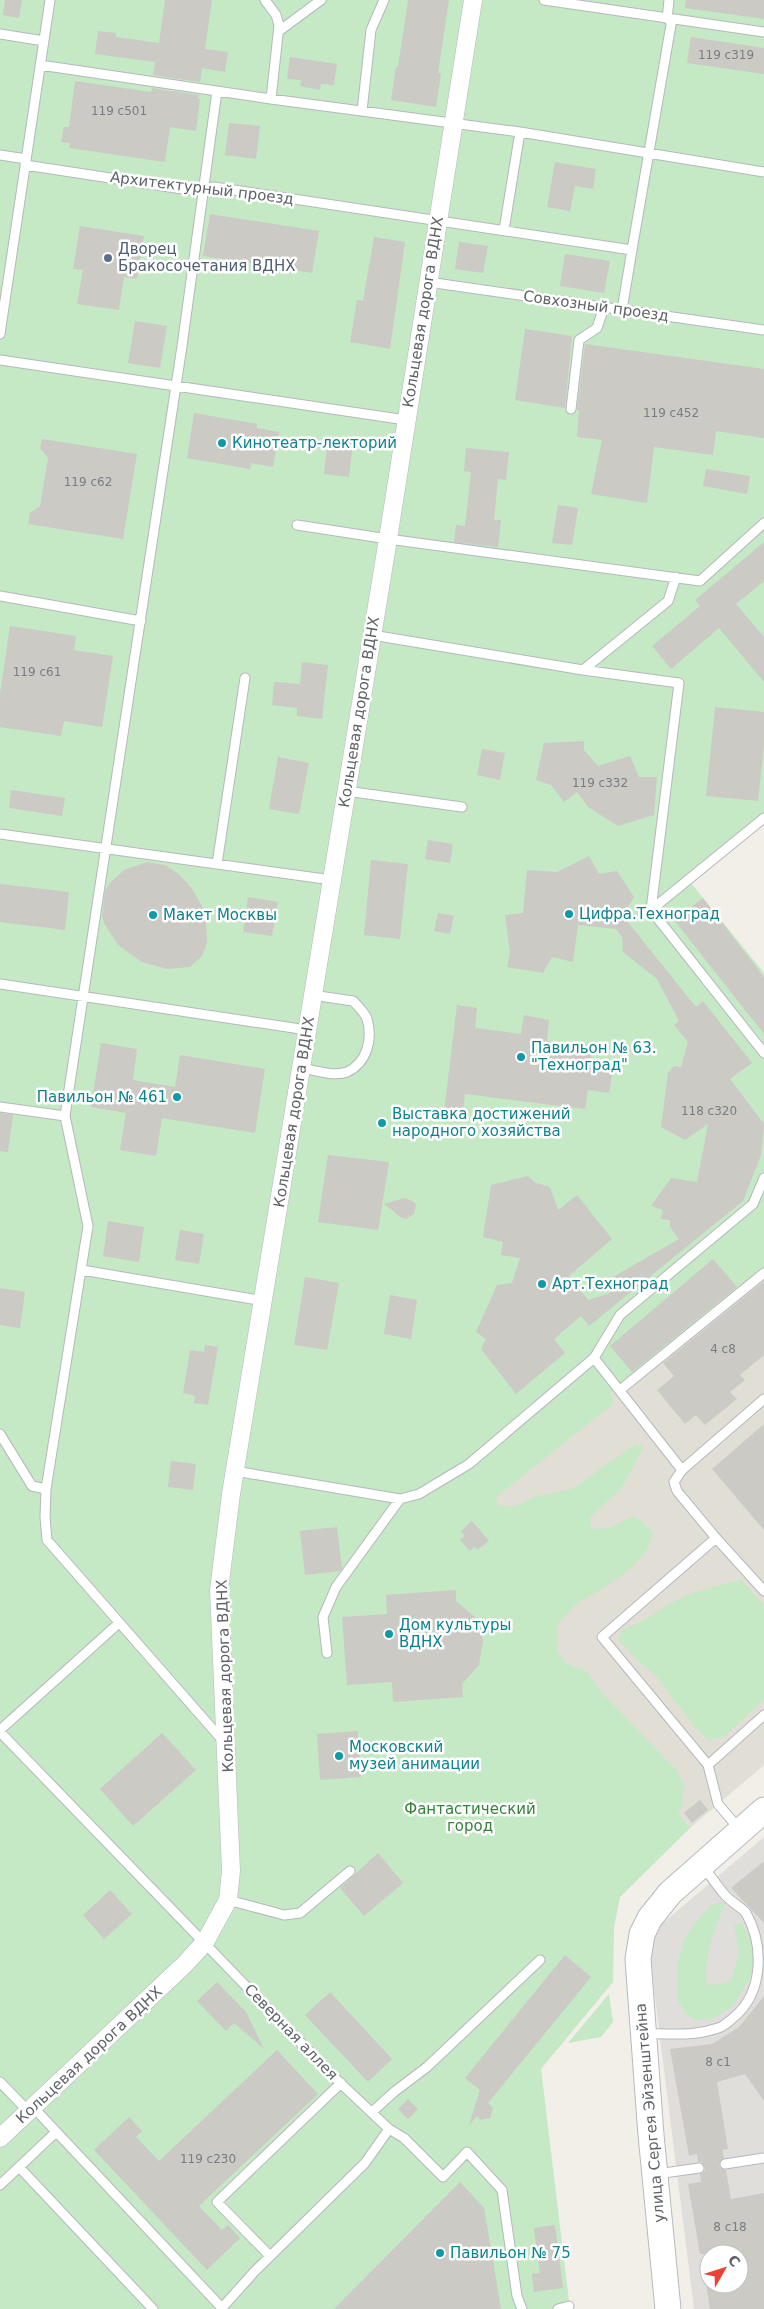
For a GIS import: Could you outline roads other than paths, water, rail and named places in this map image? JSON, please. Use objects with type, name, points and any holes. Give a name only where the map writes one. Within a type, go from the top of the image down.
[{"type":"main road","points":[[702,1865],[764,1810]]},
{"type":"main road","name":"улица Сергея Эйзенштейна","points":[[668,2309],[638,1959],[642,1934],[650,1918],[670,1893],[702,1865]]},
{"type":"street","name":"Кольцевая дорога ВДНХ","points":[[0,2138],[186,1964],[205,1942],[228,1900],[231,1871],[228,1746],[220,1590],[235,1471],[388,539],[473,0]]},
{"type":"lane","points":[[0,328],[50,0]]},
{"type":"lane","points":[[265,0],[278,20],[279,31],[271,99]]},
{"type":"lane","points":[[279,31],[320,0]]},
{"type":"lane","points":[[362,111],[372,30],[384,0]]},
{"type":"lane","points":[[544,0],[764,32]]},
{"type":"lane","points":[[622,310],[649,155],[669,19],[669,0]]},
{"type":"lane","points":[[0,34],[44,41]]},
{"type":"lane","points":[[40,65],[271,99],[520,132],[649,155],[764,172]]},
{"type":"lane","points":[[177,96],[179,85]]},
{"type":"lane","points":[[217,91],[194,268],[65,1116],[88,1226],[46,1489],[45,1517],[47,1540],[228,1746]]},
{"type":"lane","points":[[504,230],[520,132]]},
{"type":"lane","name":"Архитектурный проезд","points":[[0,155],[26,162],[189,190],[214,187],[632,250]]},
{"type":"lane","name":"Совхозный проезд","points":[[428,282],[764,330]]},
{"type":"lane","points":[[571,409],[579,340],[597,328],[604,307]]},
{"type":"lane","points":[[0,360],[406,420]]},
{"type":"lane","points":[[298,525],[700,581],[764,523]]},
{"type":"lane","points":[[583,670],[668,601],[676,577]]},
{"type":"lane","points":[[0,596],[141,621]]},
{"type":"lane","points":[[372,635],[583,670],[679,683],[651,910],[764,1052]]},
{"type":"lane","points":[[218,864],[244,678]]},
{"type":"lane","points":[[346,791],[462,807]]},
{"type":"lane","points":[[651,910],[764,818]]},
{"type":"lane","points":[[0,834],[332,880]]},
{"type":"lane","points":[[0,984],[83,998],[307,1030]]},
{"type":"lane","points":[[301,1068],[330,1073],[346,1072],[360,1063],[370,1041],[367,1018],[353,1001],[312,996]]},
{"type":"lane","points":[[0,1107],[65,1116]]},
{"type":"lane","points":[[235,1471],[400,1499],[419,1494],[469,1464],[594,1358],[620,1315],[753,1204],[764,1178]]},
{"type":"lane","points":[[82,1270],[264,1301]]},
{"type":"lane","points":[[620,1390],[764,1273]]},
{"type":"lane","points":[[594,1358],[682,1470]]},
{"type":"lane","points":[[764,1399],[682,1470],[676,1478],[674,1487],[716,1538],[764,1591]]},
{"type":"lane","points":[[0,1434],[32,1486],[46,1489]]},
{"type":"lane","points":[[327,1653],[324,1617],[336,1587],[400,1499]]},
{"type":"lane","points":[[716,1538],[602,1637],[708,1765],[718,1804],[740,1831]]},
{"type":"lane","points":[[0,1731],[119,1623]]},
{"type":"lane","points":[[708,1765],[764,1715]]},
{"type":"lane","name":"Северная аллея","points":[[0,1731],[341,2083],[389,2129],[404,2138],[443,2177],[467,2152],[502,2190],[517,2296],[522,2309]]},
{"type":"lane","points":[[644,2034],[694,2035],[720,2028],[742,2012],[757,1989],[762,1962],[758,1936],[745,1912],[724,1894],[702,1865]]},
{"type":"lane","points":[[228,1900],[284,1915],[300,1913],[350,1871]]},
{"type":"lane","points":[[372,2112],[394,2092],[427,2067],[540,1960]]},
{"type":"lane","points":[[0,2082],[56,2132],[221,2308],[270,2256],[365,2164],[389,2129]]},
{"type":"lane","points":[[270,2256],[217,2202],[341,2083]]},
{"type":"lane","points":[[0,2185],[56,2132]]},
{"type":"lane","points":[[725,2164],[764,2158]]},
{"type":"lane","points":[[19,2167],[153,2309]]},
{"type":"lane","points":[[655,2174],[699,2168]]},
{"type":"lane","points":[[558,2309],[569,2306]]},
{"type":"place","name":"Дворец Бракосочетания ВДНХ","points":[[108,258]]},
{"type":"place","name":"Кинотеатр-лекторий","points":[[222,443]]},
{"type":"place","name":"Цифра.Техноград","points":[[569,914]]},
{"type":"place","name":"Макет Москвы","points":[[153,915]]},
{"type":"place","name":"Павильон № 63. \"Техноград\"","points":[[521,1057]]},
{"type":"place","name":"Павильон № 461","points":[[177,1097]]},
{"type":"place","name":"Выставка достижений народного хозяйства","points":[[382,1123]]},
{"type":"place","name":"Арт.Техноград","points":[[542,1284]]},
{"type":"place","name":"Дом культуры ВДНХ","points":[[389,1634]]},
{"type":"place","name":"Московский музей анимации","points":[[339,1756]]},
{"type":"place","name":"Павильон № 75","points":[[440,2253]]},
{"type":"park label","name":"Фантастический город","points":[[470,1818]]}]
